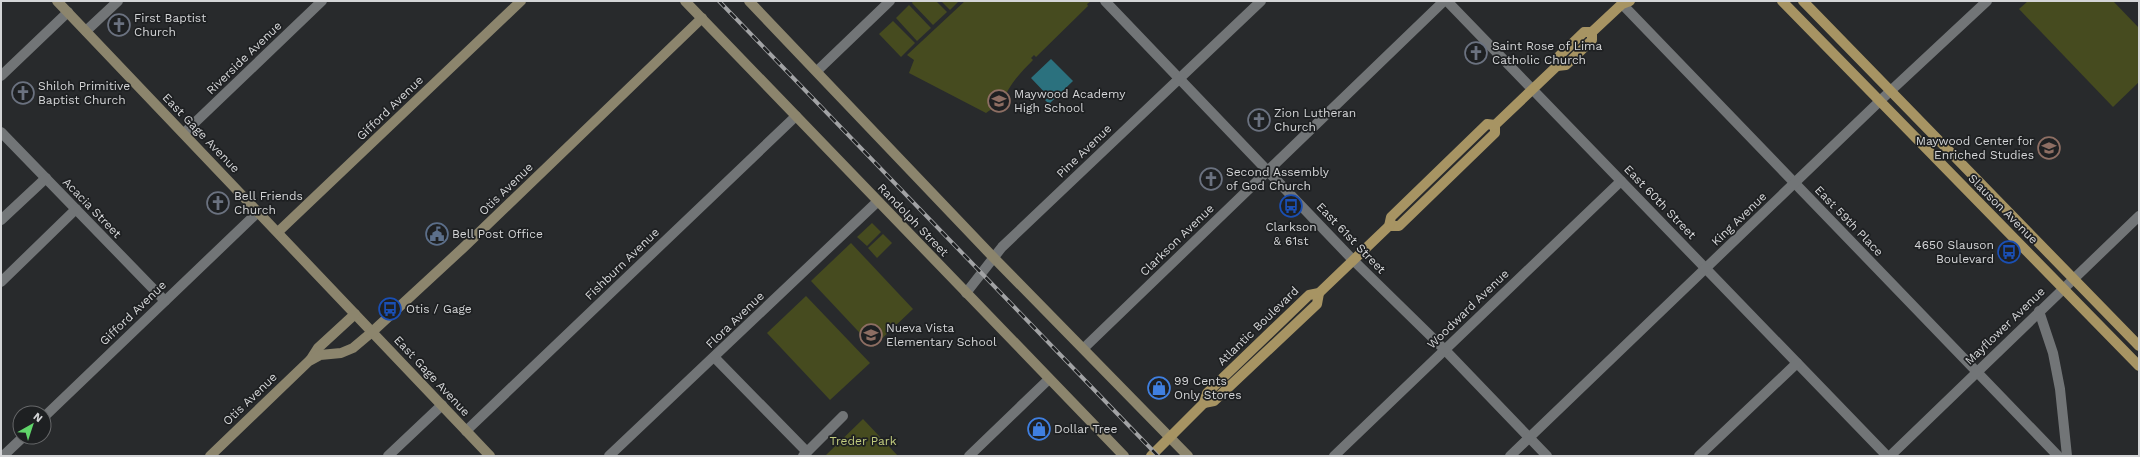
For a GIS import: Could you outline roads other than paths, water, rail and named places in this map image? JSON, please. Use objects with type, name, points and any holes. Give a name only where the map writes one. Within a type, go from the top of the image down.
[{"type":"main road","name":"Slauson Avenue","points":[[1782,1],[2139,366]]},
{"type":"main road","name":"Slauson Avenue","points":[[1803,1],[1892,90],[1941,144],[2139,346]]},
{"type":"main road","name":"Atlantic Boulevard","points":[[1151,456],[1204,403],[1214,401],[1317,304],[1319,293],[1389,226],[1401,224],[1495,133],[1495,125],[1557,66],[1558,56],[1584,32],[1592,32],[1625,2]]},
{"type":"street","name":"East Gage Avenue","points":[[57,1],[490,456]]},
{"type":"street","points":[[86,31],[118,1]]},
{"type":"street","name":"Riverside Avenue","points":[[184,134],[322,1]]},
{"type":"street","name":"Gifford Avenue","points":[[278,232],[521,1]]},
{"type":"street","name":"Randolph Street","points":[[685,1],[877,202],[1124,456]]},
{"type":"street","points":[[749,1],[993,258],[1084,348],[1168,440],[1188,456]]},
{"type":"street","points":[[817,71],[890,1]]},
{"type":"street","name":"East 61st Street","points":[[1105,1],[1177,79],[1353,260],[1445,350],[1547,456]]},
{"type":"street","name":"Pine Avenue","points":[[966,293],[993,258],[1021,228],[1261,1]]},
{"type":"street","name":"East 60th Street","points":[[1446,1],[1888,456]]},
{"type":"street","name":"Clarkson Avenue","points":[[1084,348],[1446,1]]},
{"type":"street","name":"East 59th Place","points":[[1625,2],[1794,183],[2058,456]]},
{"type":"street","name":"King Avenue","points":[[1510,456],[1981,3]]},
{"type":"street","points":[[1,76],[68,12]]},
{"type":"street","name":"Otis Avenue","points":[[210,456],[309,361],[320,355],[341,353],[353,348],[372,332],[468,243],[702,18]]},
{"type":"street","name":"Fishburn Avenue","points":[[466,431],[796,116]]},
{"type":"street","name":"Acacia Street","points":[[1,132],[165,301]]},
{"type":"street","points":[[1,220],[46,178]]},
{"type":"street","name":"Woodward Avenue","points":[[1334,456],[1621,181]]},
{"type":"street","name":"Flora Avenue","points":[[610,456],[715,358],[877,202]]},
{"type":"street","points":[[1,282],[76,210]]},
{"type":"street","name":"Gifford Avenue","points":[[52,409],[258,212]]},
{"type":"street","name":"Mayflower Avenue","points":[[1888,456],[2139,216]]},
{"type":"street","points":[[2039,311],[2053,353],[2060,389],[2067,456]]},
{"type":"street","points":[[309,361],[318,348],[355,314]]},
{"type":"street","points":[[715,358],[805,454],[843,416]]},
{"type":"street","points":[[1699,456],[1797,363]]},
{"type":"street","points":[[969,456],[1049,379]]},
{"type":"street","points":[[388,456],[442,405]]},
{"type":"street","points":[[3,456],[15,445]]},
{"type":"water","points":[[1051,59],[1073,81],[1049,104],[1045,100],[1049,97],[1031,78]]},
{"type":"railway","points":[[719,1],[1158,456]]},
{"type":"place","name":"First Baptist Church","points":[[119,25]]},
{"type":"place","name":"Saint Rose of Lima Catholic Church","points":[[1476,53]]},
{"type":"place","name":"Shiloh Primitive Baptist Church","points":[[23,93]]},
{"type":"place","name":"Maywood Academy High School","points":[[999,101]]},
{"type":"place","name":"Zion Lutheran Church","points":[[1259,120]]},
{"type":"place","name":"Maywood Center for Enriched Studies","points":[[2049,148]]},
{"type":"place","name":"Second Assembly of God Church","points":[[1211,179]]},
{"type":"place","name":"Bell Friends Church","points":[[218,203]]},
{"type":"place","name":"Clarkson & 61st","points":[[1291,206]]},
{"type":"place","name":"Bell Post Office","points":[[437,234]]},
{"type":"place","name":"4650 Slauson Boulevard","points":[[2009,252]]},
{"type":"place","name":"Otis / Gage","points":[[390,309]]},
{"type":"place","name":"Nueva Vista Elementary School","points":[[871,335]]},
{"type":"place","name":"99 Cents Only Stores","points":[[1159,388]]},
{"type":"place","name":"Dollar Tree","points":[[1039,429]]},
{"type":"park label","name":"Treder Park","points":[[863,441]]}]
